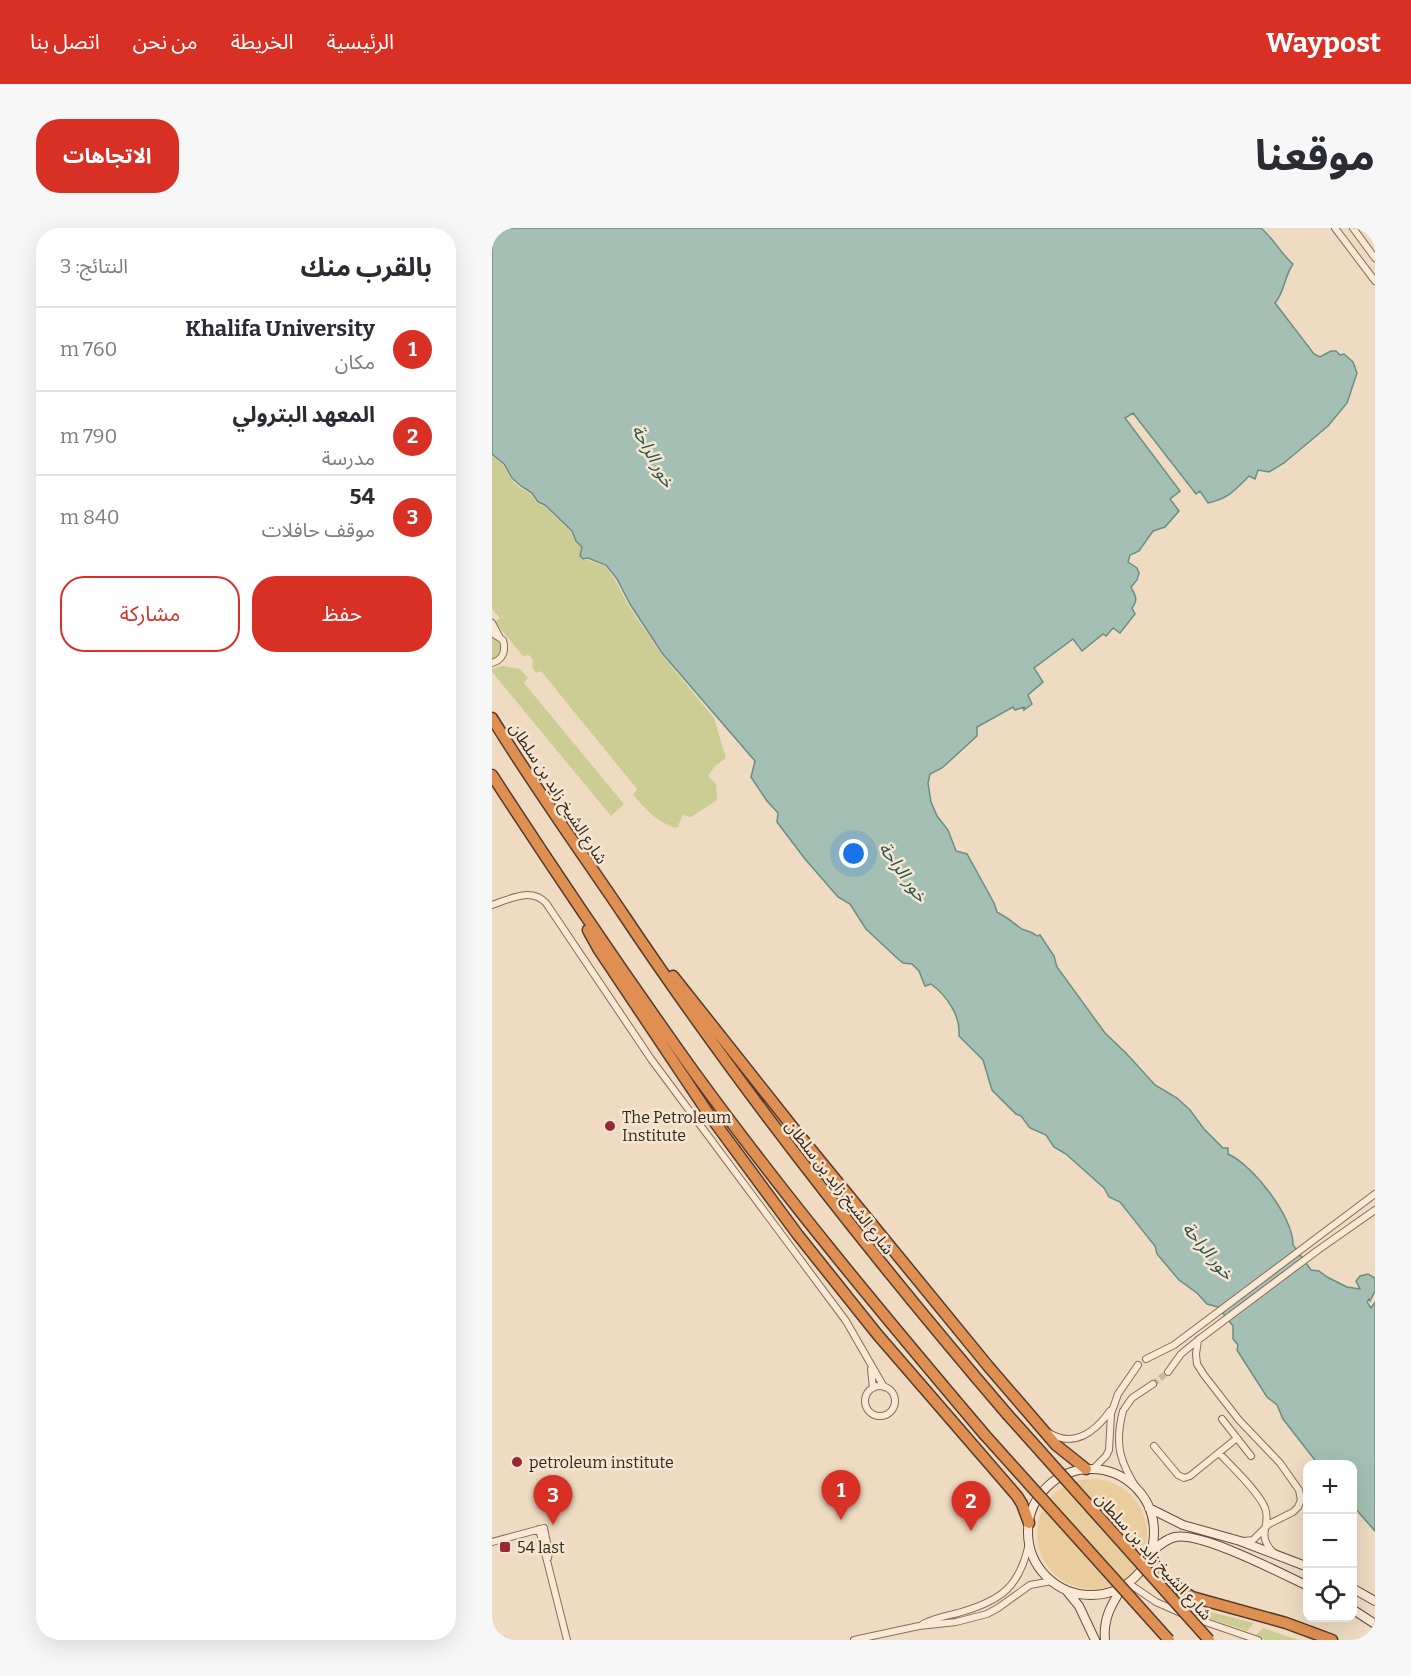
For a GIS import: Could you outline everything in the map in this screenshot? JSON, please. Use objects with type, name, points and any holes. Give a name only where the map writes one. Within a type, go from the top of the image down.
[{"type":"highway","name":"شارع الشيخ زايد بن سلطان","points":[[492,718],[544,800],[647,952],[789,1148],[900,1288],[1007,1414],[1209,1640]]},
{"type":"highway","points":[[492,775],[584,915],[696,1073],[811,1225],[984,1434],[1169,1640]]},
{"type":"highway","points":[[584,915],[587,927],[599,951],[717,1125],[798,1235],[924,1389],[1017,1496],[1029,1523]]},
{"type":"highway","points":[[623,915],[918,1282],[1034,1420],[1062,1451],[1090,1469]]},
{"type":"highway","points":[[1150,1554],[1167,1581],[1192,1597],[1286,1623],[1332,1640]]},
{"type":"main road","points":[[1105,1640],[1104,1629],[1112,1602],[1140,1571],[1150,1554],[1154,1537],[1153,1522],[1149,1508],[1139,1492],[1126,1480],[1110,1472],[1090,1469],[1066,1474],[1048,1486],[1032,1509],[1029,1543],[1038,1564],[1052,1581],[1080,1594],[1095,1595],[1126,1585]]},
{"type":"main road","points":[[1149,1508],[1183,1525],[1240,1541],[1303,1565]]},
{"type":"main road","points":[[1150,1554],[1170,1539],[1188,1537],[1244,1556],[1303,1584]]},
{"type":"main road","points":[[1277,1571],[1303,1579]]},
{"type":"main road","points":[[1066,1589],[1079,1606],[1095,1640]]},
{"type":"main road","points":[[1357,1590],[1375,1601]]},
{"type":"main road","points":[[1357,1612],[1375,1624]]},
{"type":"street","points":[[1335,228],[1375,281]]},
{"type":"street","points":[[1353,228],[1375,258]]},
{"type":"street","points":[[492,623],[505,651],[500,660],[492,663]]},
{"type":"street","points":[[492,633],[500,636]]},
{"type":"street","points":[[492,905],[519,896],[546,903],[651,1059],[846,1321],[884,1387],[891,1391],[895,1402],[891,1412],[882,1416],[872,1413],[866,1406],[866,1396],[873,1388],[884,1387]]},
{"type":"street","points":[[1146,1359],[1174,1345],[1375,1194]]},
{"type":"street","points":[[1168,1372],[1181,1354],[1198,1340],[1375,1210]]},
{"type":"street","points":[[1198,1340],[1197,1364],[1204,1375],[1239,1420],[1271,1453],[1299,1490],[1301,1500],[1293,1512],[1269,1524],[1253,1539],[1240,1541]]},
{"type":"street","points":[[869,1360],[873,1388]]},
{"type":"street","points":[[1090,1469],[1106,1456],[1109,1450],[1113,1408],[1123,1384],[1138,1365]]},
{"type":"street","points":[[1139,1492],[1120,1457],[1119,1436],[1124,1409],[1132,1398],[1153,1384]]},
{"type":"street","points":[[1034,1420],[1055,1437],[1074,1439],[1093,1431],[1113,1408]]},
{"type":"street","points":[[1222,1419],[1251,1456]]},
{"type":"street","points":[[1154,1446],[1184,1478],[1190,1476],[1237,1438]]},
{"type":"street","points":[[1219,1453],[1261,1500],[1266,1513],[1263,1530],[1266,1542],[1276,1554]]},
{"type":"street","points":[[492,1542],[542,1529],[567,1640]]},
{"type":"street","points":[[920,1626],[936,1618],[978,1606],[1002,1595],[1023,1568],[1029,1543]]},
{"type":"street","points":[[854,1640],[987,1614],[1030,1585],[1052,1581]]},
{"type":"street","points":[[1126,1585],[1171,1609],[1258,1640]]},
{"type":"green space","points":[[492,455],[503,465],[511,479],[520,488],[531,494],[537,503],[544,506],[571,532],[581,547],[579,556],[582,560],[605,566],[661,654],[714,718],[726,758],[715,766],[708,776],[716,784],[717,800],[691,817],[683,815],[677,828],[658,819],[633,795],[637,789],[541,671],[536,673],[532,667],[533,660],[529,655],[523,656],[495,622],[500,618],[492,609]]},
{"type":"green space","points":[[492,638],[497,639],[502,646],[502,655],[492,662]]},
{"type":"green space","points":[[503,666],[520,669],[528,678],[524,683],[624,804],[611,816],[492,672],[492,669]]},
{"type":"green space","points":[[1195,1608],[1254,1623],[1247,1631],[1202,1616]]},
{"type":"green space","points":[[1263,1628],[1298,1640],[1265,1640],[1256,1635]]},
{"type":"sand","points":[[1092,1479],[1113,1483],[1131,1495],[1143,1513],[1147,1534],[1143,1555],[1131,1573],[1113,1585],[1092,1589],[1071,1585],[1053,1573],[1041,1555],[1037,1534],[1041,1513],[1053,1495],[1071,1483]]},
{"type":"water","name":"خور الراحة","points":[[492,228],[1261,228],[1293,264],[1275,303],[1314,354],[1320,357],[1336,351],[1340,355],[1344,354],[1353,362],[1357,373],[1347,403],[1328,426],[1284,463],[1269,472],[1258,470],[1255,479],[1249,476],[1231,493],[1208,503],[1200,491],[1196,494],[1133,413],[1125,418],[1180,491],[1170,499],[1179,511],[1165,527],[1153,531],[1139,551],[1130,555],[1128,562],[1137,568],[1139,573],[1131,587],[1136,597],[1132,608],[1135,614],[1120,633],[1113,628],[1106,636],[1103,634],[1082,651],[1073,639],[1034,668],[1043,682],[1028,695],[1032,704],[1024,710],[1024,707],[1015,710],[1013,707],[977,727],[977,736],[942,768],[930,774],[928,783],[931,802],[937,816],[948,830],[956,851],[967,854],[997,912],[1021,929],[1037,936],[1040,935],[1054,956],[1057,967],[1105,1033],[1155,1085],[1177,1098],[1223,1148],[1228,1148],[1228,1154],[1249,1169],[1260,1181],[1279,1207],[1292,1234],[1293,1245],[1311,1270],[1319,1271],[1347,1287],[1360,1289],[1356,1281],[1360,1276],[1368,1274],[1375,1278],[1375,1291],[1370,1301],[1369,1299],[1367,1302],[1371,1308],[1375,1302],[1375,1531],[1357,1511],[1357,1460],[1315,1460],[1283,1419],[1277,1405],[1267,1397],[1237,1350],[1238,1345],[1233,1339],[1233,1326],[1218,1307],[1207,1304],[1197,1293],[1179,1280],[1157,1254],[1155,1246],[1120,1202],[1109,1197],[1104,1188],[1066,1154],[1054,1147],[1046,1135],[1030,1128],[1021,1116],[1016,1114],[992,1090],[983,1060],[959,1036],[958,1021],[947,1000],[931,984],[925,986],[919,971],[912,964],[903,963],[866,929],[850,904],[838,897],[805,859],[777,822],[778,813],[751,777],[755,761],[662,653],[606,565],[588,558],[583,559],[580,556],[582,547],[576,541],[572,531],[545,505],[538,502],[532,493],[512,478],[504,464],[492,454]]},
{"type":"tunnel","points":[[1153,1384],[1168,1372]]},
{"type":"place","name":"The Petroleum Institute","points":[[610,1126]]},
{"type":"place","name":"petroleum institute","points":[[517,1462]]},
{"type":"place","name":"Khalifa University","points":[[841,1520]]},
{"type":"place","name":"54","points":[[553,1525]]},
{"type":"place","name":"المعهد البترولي","points":[[971,1531]]},
{"type":"place","name":"54 last","points":[[505,1547]]}]
